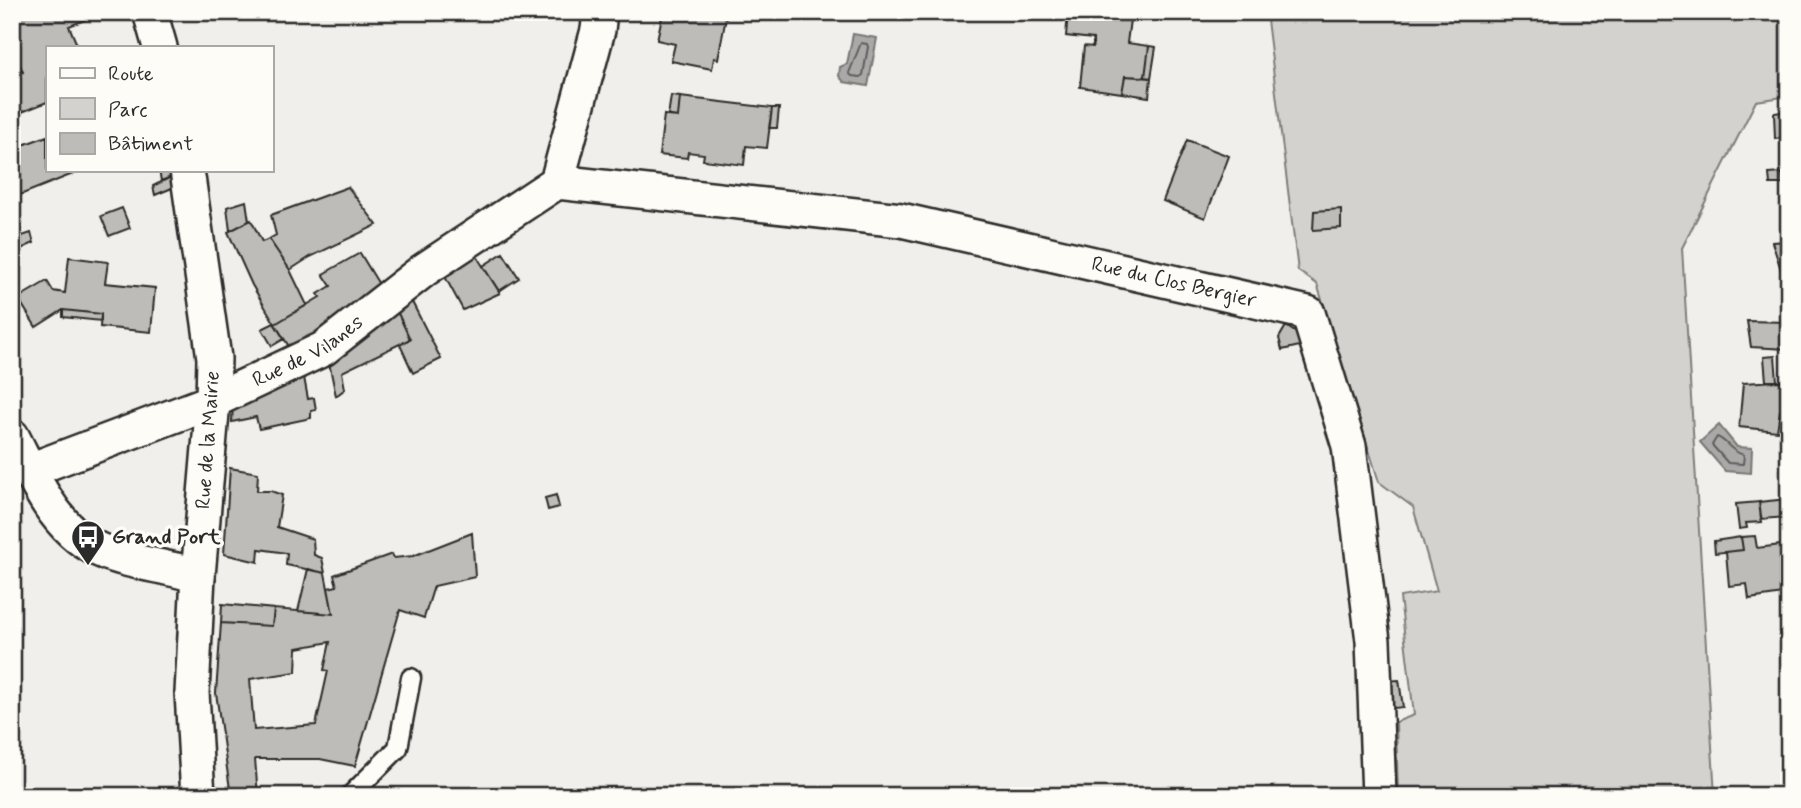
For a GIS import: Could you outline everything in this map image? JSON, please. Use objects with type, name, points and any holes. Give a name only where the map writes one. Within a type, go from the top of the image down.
[{"type":"street","points":[[150,12],[160,46]]},
{"type":"street","points":[[557,182],[598,30],[600,12]]},
{"type":"street","name":"Rue de la Mairie","points":[[187,172],[214,358],[214,401],[198,576],[192,693],[198,796]]},
{"type":"street","name":"Rue de Vilanes","points":[[30,470],[214,401],[323,349],[424,270],[557,182]]},
{"type":"street","name":"Rue du Clos Bergier","points":[[557,182],[901,220],[1308,313],[1349,446],[1373,641],[1379,796]]},
{"type":"street","points":[[12,436],[50,506],[77,536],[103,552],[198,576]]},
{"type":"lane","points":[[350,796],[398,748],[411,678]]},
{"type":"green space","points":[[1266,12],[1789,12],[1789,96],[1756,101],[1682,248],[1715,796],[1398,796],[1396,722],[1414,715],[1400,597],[1437,591],[1413,507],[1379,482],[1317,284],[1298,271]]},
{"type":"water","points":[[853,34],[877,38],[868,86],[844,82],[839,76],[840,67],[847,64]]},
{"type":"water","points":[[1719,425],[1737,447],[1752,448],[1751,473],[1725,471],[1700,442]]},
{"type":"building","points":[[12,12],[103,13],[69,26],[78,46],[46,46],[46,102],[12,116],[12,77],[23,72],[19,63],[12,66]]},
{"type":"building","points":[[663,12],[727,12],[718,59],[714,58],[712,69],[671,61],[675,44],[657,40]]},
{"type":"building","points":[[1068,12],[1131,12],[1127,43],[1149,46],[1145,77],[1125,76],[1122,93],[1080,87],[1084,46],[1093,47],[1093,39],[1066,36]]},
{"type":"building","points":[[1149,46],[1156,47],[1151,78],[1145,77]]},
{"type":"building","points":[[1125,76],[1151,78],[1149,97],[1122,93]]},
{"type":"building","points":[[671,96],[680,97],[678,117],[668,116]]},
{"type":"building","points":[[680,97],[772,108],[767,148],[746,146],[744,165],[703,160],[704,154],[688,152],[687,158],[659,155],[664,115],[678,117]]},
{"type":"building","points":[[772,108],[779,108],[777,128],[769,128]]},
{"type":"building","points":[[1789,111],[1789,136],[1775,139],[1774,113]]},
{"type":"building","points":[[46,136],[46,172],[78,172],[15,197],[12,191],[12,149]]},
{"type":"building","points":[[1187,140],[1229,156],[1205,218],[1163,201]]},
{"type":"building","points":[[159,172],[170,172],[171,177],[161,181]]},
{"type":"building","points":[[1782,173],[1783,184],[1770,184],[1769,174]]},
{"type":"building","points":[[1782,173],[1789,173],[1789,184],[1783,184]]},
{"type":"building","points":[[171,177],[172,188],[155,195],[153,186]]},
{"type":"building","points":[[348,187],[377,225],[310,257],[290,270],[269,239],[276,235],[271,215]]},
{"type":"building","points":[[246,201],[249,221],[230,231],[227,207]]},
{"type":"building","points":[[122,208],[130,228],[109,236],[101,216]]},
{"type":"building","points":[[1341,209],[1341,228],[1313,230],[1314,211]]},
{"type":"building","points":[[251,220],[262,242],[269,239],[290,270],[307,305],[275,324],[252,285],[228,232]]},
{"type":"building","points":[[31,233],[34,243],[21,249],[16,238]]},
{"type":"building","points":[[1789,241],[1789,294],[1772,242]]},
{"type":"building","points":[[474,252],[500,293],[463,310],[443,273]]},
{"type":"building","points":[[360,253],[380,286],[293,353],[275,324],[320,297],[318,294],[331,286],[323,274]]},
{"type":"building","points":[[503,253],[519,278],[499,291],[483,266]]},
{"type":"building","points":[[69,257],[108,262],[105,283],[155,288],[151,332],[100,327],[101,314],[63,310],[36,327],[18,298],[47,281],[53,291],[65,293]]},
{"type":"building","points":[[411,300],[441,359],[413,373],[400,345],[410,339],[396,309]]},
{"type":"building","points":[[396,309],[410,339],[342,372],[345,389],[336,396],[328,358]]},
{"type":"building","points":[[63,310],[101,314],[101,321],[63,317]]},
{"type":"building","points":[[1747,321],[1789,322],[1789,349],[1751,347]]},
{"type":"building","points":[[274,323],[284,339],[272,346],[262,329]]},
{"type":"building","points":[[1286,326],[1302,337],[1304,345],[1282,350],[1279,338]]},
{"type":"building","points":[[1775,356],[1777,381],[1766,381],[1764,357]]},
{"type":"building","points":[[303,372],[308,399],[314,398],[316,410],[311,411],[311,418],[259,429],[256,417],[232,422],[233,405]]},
{"type":"building","points":[[1789,382],[1789,412],[1780,411],[1777,431],[1739,427],[1743,383]]},
{"type":"building","points":[[230,468],[258,473],[257,491],[271,491],[282,495],[277,527],[313,539],[314,555],[322,558],[325,573],[286,565],[287,553],[259,549],[258,562],[224,554]]},
{"type":"building","points":[[556,495],[559,507],[548,510],[545,498]]},
{"type":"building","points":[[1789,499],[1789,517],[1761,519],[1759,502]]},
{"type":"building","points":[[1759,502],[1762,522],[1746,523],[1747,528],[1739,529],[1736,504]]},
{"type":"building","points":[[472,533],[475,577],[434,586],[424,618],[400,610],[355,766],[320,759],[255,759],[258,796],[231,796],[216,693],[221,623],[272,626],[274,609],[333,614],[328,588],[337,586],[334,575],[392,554],[394,558],[413,556]],"holes":[[[330,642],[324,670],[328,671],[316,725],[254,730],[250,679],[296,672],[297,648]]]},
{"type":"building","points":[[1755,536],[1757,548],[1789,544],[1789,593],[1749,599],[1747,584],[1729,586],[1726,552],[1743,550],[1741,537]]},
{"type":"building","points":[[1741,537],[1743,550],[1715,553],[1714,541]]},
{"type":"building","points":[[308,569],[325,573],[333,614],[298,611]]},
{"type":"building","points":[[222,604],[274,609],[272,626],[221,623]]},
{"type":"building","points":[[1399,680],[1403,707],[1387,709],[1384,681]]},
{"type":"place","name":"Grand Port","points":[[88,567]]}]
